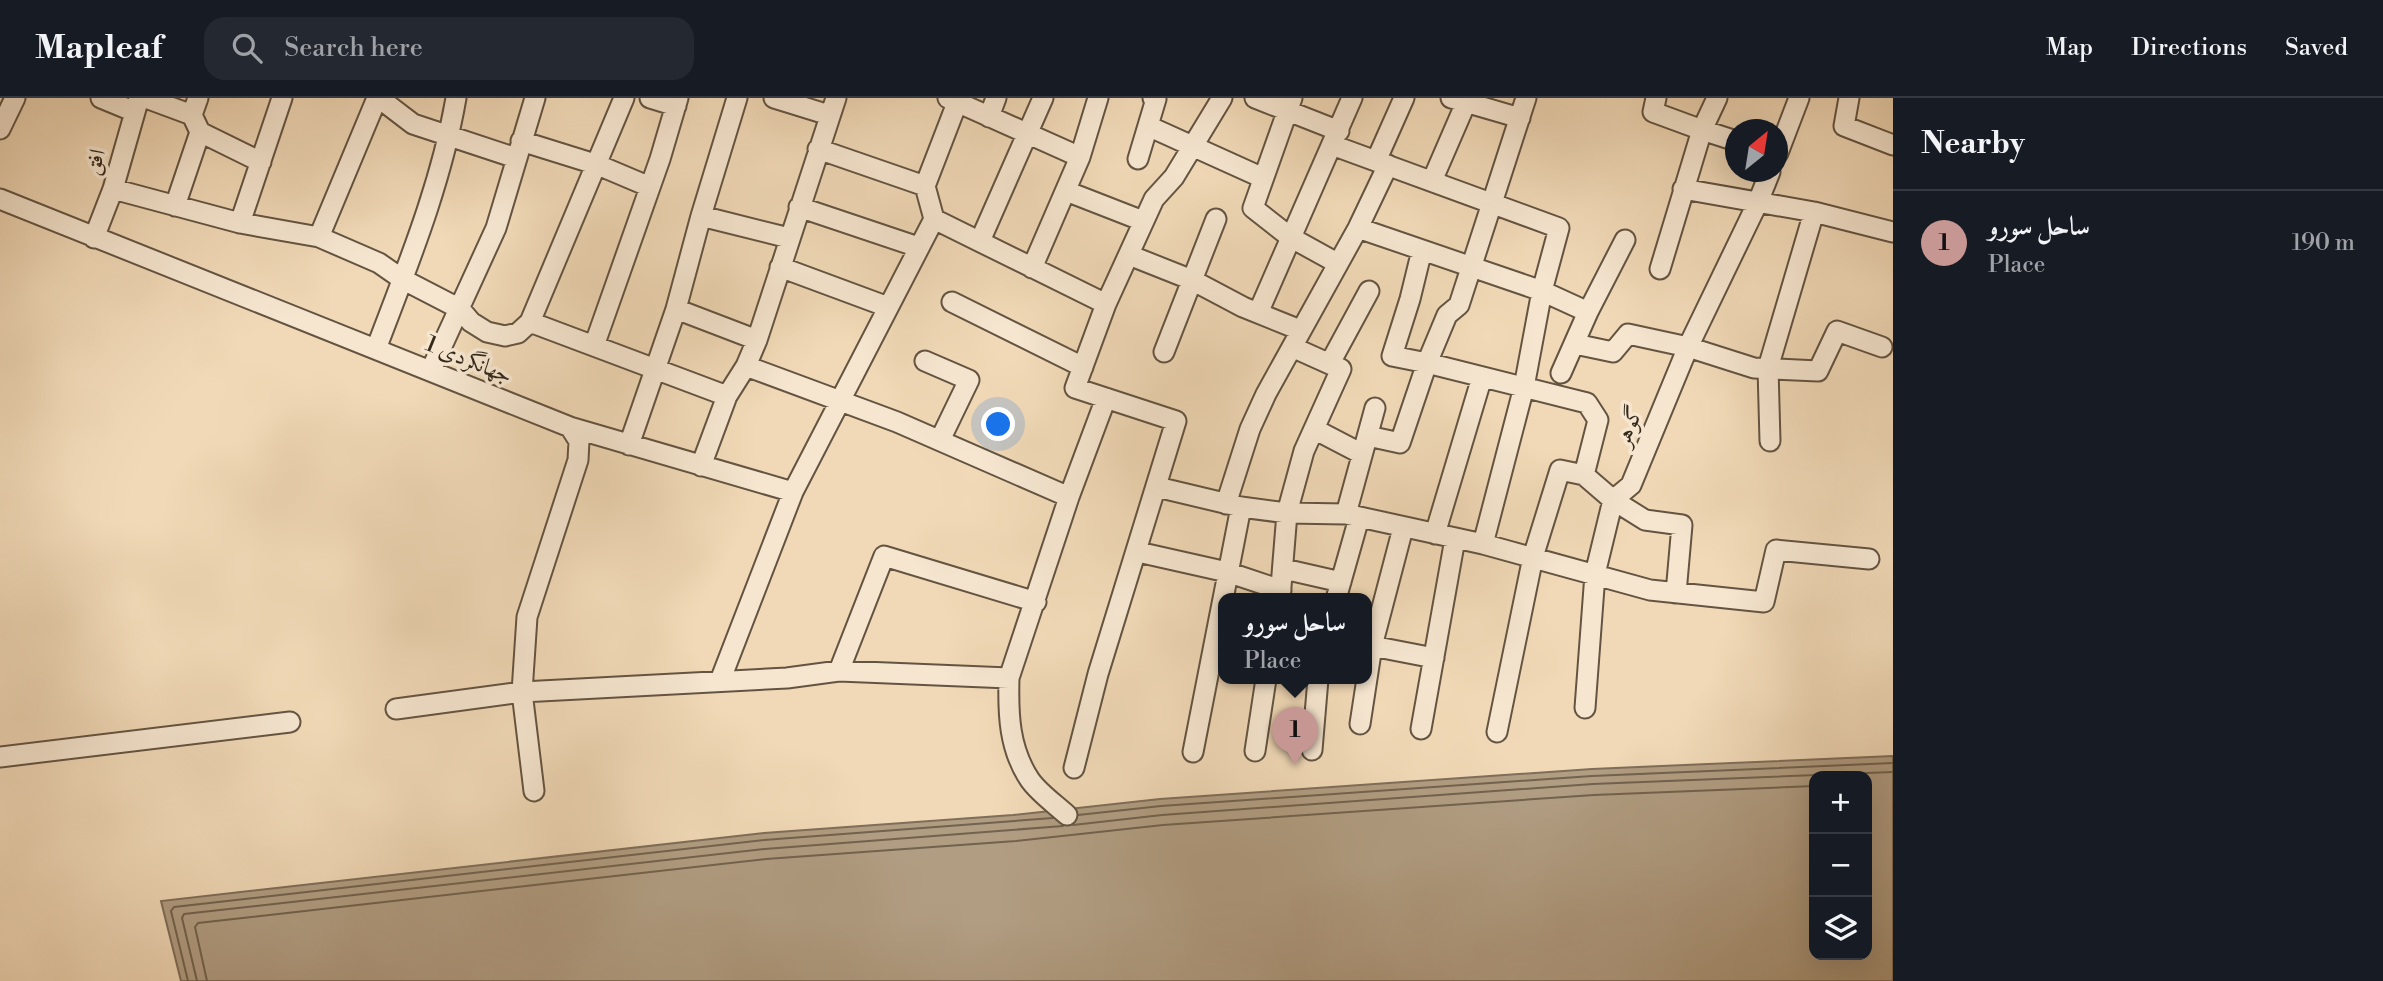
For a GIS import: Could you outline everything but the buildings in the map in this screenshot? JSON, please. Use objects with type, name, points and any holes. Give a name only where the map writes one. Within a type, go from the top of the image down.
[{"type":"street","points":[[0,129],[15,98]]},
{"type":"street","points":[[102,98],[197,115],[261,162]]},
{"type":"street","points":[[240,223],[282,98]]},
{"type":"street","points":[[319,237],[378,98],[413,124],[450,136],[598,165],[650,187]]},
{"type":"street","points":[[376,349],[429,204],[450,136],[456,98]]},
{"type":"street","points":[[431,370],[496,228],[535,98]]},
{"type":"street","points":[[113,189],[240,223],[319,237],[379,262],[402,279],[460,309],[471,323],[487,332],[505,336],[519,333],[530,322],[624,98]]},
{"type":"street","points":[[594,346],[677,102],[650,98]]},
{"type":"street","points":[[629,446],[676,309],[737,98]]},
{"type":"street","points":[[701,466],[727,396],[746,366],[757,340],[832,106],[774,98]]},
{"type":"street","points":[[989,117],[996,98]]},
{"type":"street","points":[[980,241],[1043,98]]},
{"type":"street","points":[[1032,268],[1080,157],[1098,98]]},
{"type":"street","points":[[1138,159],[1156,99],[1153,98]]},
{"type":"street","points":[[1073,768],[1098,674],[1176,421],[1075,388],[1106,304],[1154,199],[1169,184],[1195,146],[1222,98]]},
{"type":"street","points":[[1255,98],[1289,104],[1336,138],[1382,163],[1559,228],[1542,291],[1524,387],[1483,544]]},
{"type":"street","points":[[1258,313],[1352,98]]},
{"type":"street","points":[[1223,593],[1233,505],[1250,429],[1358,228],[1404,98]]},
{"type":"street","points":[[1314,429],[1365,445],[1400,443],[1427,363],[1447,315],[1459,305],[1526,98]]},
{"type":"street","points":[[1660,269],[1702,130],[1717,98]]},
{"type":"street","points":[[1788,127],[1800,98]]},
{"type":"street","points":[[1849,98],[1844,126],[1893,145]]},
{"type":"street","points":[[1432,181],[1462,99],[1520,118]]},
{"type":"street","points":[[720,681],[793,492],[934,219],[925,186],[953,100],[1080,157]]},
{"type":"street","name":"افق","points":[[94,238],[113,189],[140,103]]},
{"type":"street","points":[[1289,104],[1253,208],[1290,237],[1337,263]]},
{"type":"street","points":[[1654,105],[1702,130],[1725,138]]},
{"type":"street","points":[[175,206],[197,115]]},
{"type":"street","points":[[1148,126],[1264,178]]},
{"type":"street","points":[[818,149],[925,186]]},
{"type":"street","name":"گوهر","points":[[1584,708],[1595,574],[1613,500],[1631,485],[1688,347],[1766,182]]},
{"type":"street","points":[[1683,189],[1814,212],[1893,232]]},
{"type":"street","points":[[1066,191],[1143,221]]},
{"type":"street","name":"جهانگردی 1","points":[[0,199],[570,427],[793,492]]},
{"type":"street","points":[[799,207],[918,247]]},
{"type":"street","points":[[1770,441],[1768,368],[1814,212]]},
{"type":"street","points":[[701,216],[789,238]]},
{"type":"street","points":[[934,219],[1106,304]]},
{"type":"street","points":[[1164,352],[1216,219]]},
{"type":"street","points":[[1358,228],[1542,291],[1588,312]]},
{"type":"street","points":[[1561,373],[1588,312],[1625,240]]},
{"type":"street","points":[[1422,250],[1392,356],[1587,403],[1598,420],[1584,475]]},
{"type":"street","points":[[1129,256],[1192,280],[1258,313],[1341,369],[1304,451],[1287,513],[1280,593]]},
{"type":"street","points":[[780,267],[888,307]]},
{"type":"street","points":[[1330,363],[1369,291]]},
{"type":"street","points":[[952,302],[1083,367]]},
{"type":"street","points":[[676,309],[757,340]]},
{"type":"street","points":[[530,322],[727,396]]},
{"type":"street","points":[[1575,344],[1613,352],[1628,334],[1688,347],[1754,368],[1818,371],[1837,331],[1882,347]]},
{"type":"street","points":[[925,360],[970,380],[940,440]]},
{"type":"street","points":[[746,366],[940,440],[1069,497]]},
{"type":"street","points":[[1434,534],[1482,377]]},
{"type":"street","points":[[1066,815],[1031,782],[1013,746],[1008,710],[1009,678],[1069,497],[1106,398]]},
{"type":"street","points":[[1284,569],[1338,590],[1365,445],[1375,408]]},
{"type":"street","points":[[534,792],[522,692],[527,617],[578,460],[579,441],[570,427]]},
{"type":"street","points":[[1497,732],[1533,557],[1560,470],[1584,475],[1613,500],[1645,520],[1682,525],[1676,593]]},
{"type":"street","points":[[1157,487],[1233,505],[1287,513],[1353,516],[1483,544],[1650,590],[1764,602],[1776,550],[1869,559]]},
{"type":"street","points":[[1372,636],[1403,528]]},
{"type":"street","points":[[1421,729],[1455,539]]},
{"type":"street","points":[[1138,551],[1227,572],[1278,593]]},
{"type":"street","points":[[839,671],[884,556],[1036,602]]},
{"type":"street","points":[[1193,752],[1218,620]]},
{"type":"street","points":[[1372,647],[1434,658]]},
{"type":"street","points":[[396,709],[522,692],[787,678],[839,671],[1009,678]]},
{"type":"street","points":[[1255,751],[1265,684]]},
{"type":"street","points":[[1311,750],[1318,684]]},
{"type":"street","points":[[1360,724],[1365,684]]},
{"type":"street","points":[[0,757],[289,722]]},
{"type":"water","points":[[1893,756],[1893,981],[181,981],[161,901],[764,833],[1013,815],[1160,799],[1592,769]]},
{"type":"place","name":"ساحل سورو","points":[[1295,765]]}]
